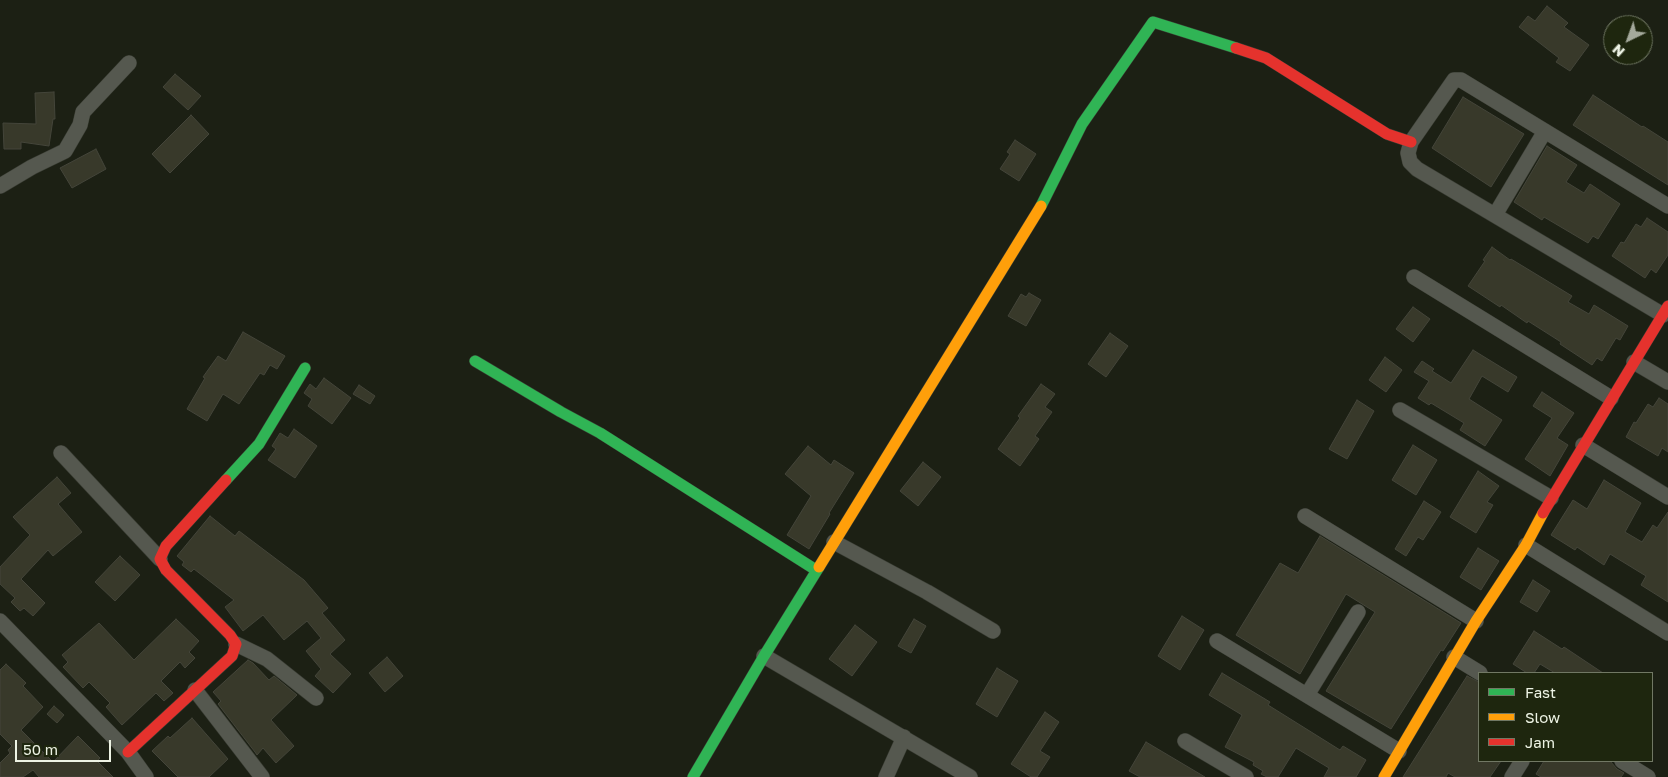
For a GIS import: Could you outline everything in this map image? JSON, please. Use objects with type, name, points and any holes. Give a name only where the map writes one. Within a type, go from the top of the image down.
[{"type":"street","points":[[693,777],[816,570],[1039,210],[1082,124],[1153,22],[1266,58],[1387,134],[1411,142]]},
{"type":"street","points":[[0,186],[32,167],[65,151],[80,125],[83,112],[129,63]]},
{"type":"street","points":[[1384,777],[1476,621],[1526,545],[1551,498],[1665,310],[1495,216],[1417,169],[1410,162],[1408,153],[1411,142],[1454,80],[1461,80],[1668,206]]},
{"type":"street","points":[[1495,216],[1545,131]]},
{"type":"street","points":[[1414,278],[1611,398]]},
{"type":"street","points":[[475,361],[600,433],[816,570]]},
{"type":"street","points":[[1634,362],[1668,382]]},
{"type":"street","points":[[160,559],[166,546],[259,444],[305,368]]},
{"type":"street","points":[[1400,410],[1551,498]]},
{"type":"street","points":[[1583,445],[1668,497]]},
{"type":"street","points":[[61,453],[160,559],[166,570],[230,635],[236,644],[267,659],[316,698]]},
{"type":"street","points":[[1305,516],[1476,621]]},
{"type":"street","points":[[834,542],[928,592],[993,631]]},
{"type":"street","points":[[1526,545],[1668,633]]},
{"type":"street","points":[[1307,695],[1358,612]]},
{"type":"street","points":[[0,621],[128,752],[146,777]]},
{"type":"street","points":[[1217,641],[1399,751]]},
{"type":"street","points":[[128,752],[232,656],[236,644]]},
{"type":"street","points":[[764,656],[970,777]]},
{"type":"street","points":[[1454,658],[1478,672]]},
{"type":"street","points":[[195,690],[262,777]]},
{"type":"street","points":[[886,777],[904,737]]},
{"type":"street","points":[[1185,741],[1246,777]]},
{"type":"street","points":[[1512,777],[1521,762]]},
{"type":"street","points":[[1623,762],[1643,776]]},
{"type":"building","points":[[1547,6],[1568,23],[1564,27],[1589,45],[1570,71],[1556,62],[1559,58],[1519,27],[1528,16],[1535,21]]},
{"type":"building","points":[[175,74],[201,96],[188,110],[163,87]]},
{"type":"building","points":[[54,92],[55,119],[53,119],[49,146],[21,142],[21,149],[4,149],[3,123],[36,124],[35,93]]},
{"type":"building","points":[[1593,95],[1668,142],[1668,185],[1573,125]]},
{"type":"building","points":[[1463,97],[1524,134],[1491,187],[1432,148]]},
{"type":"building","points":[[191,115],[209,134],[170,173],[152,154]]},
{"type":"building","points":[[1015,140],[1036,154],[1019,181],[1000,169],[1010,154],[1007,152]]},
{"type":"building","points":[[1547,146],[1577,165],[1566,182],[1584,193],[1590,184],[1620,204],[1598,239],[1593,236],[1588,243],[1544,217],[1542,220],[1514,202]]},
{"type":"building","points":[[96,149],[106,169],[72,188],[60,168]]},
{"type":"building","points":[[1647,218],[1668,232],[1668,255],[1656,273],[1651,269],[1645,278],[1612,256],[1621,242],[1624,243],[1636,224],[1641,227]]},
{"type":"building","points":[[1492,247],[1510,260],[1572,296],[1568,302],[1589,314],[1594,305],[1628,326],[1620,340],[1616,338],[1602,361],[1597,358],[1592,365],[1560,344],[1561,342],[1468,286]]},
{"type":"building","points":[[1029,293],[1041,300],[1026,326],[1008,316],[1021,294],[1026,297]]},
{"type":"building","points":[[1413,307],[1430,319],[1413,342],[1396,329]]},
{"type":"building","points":[[243,332],[285,356],[277,369],[270,365],[264,375],[260,373],[239,404],[223,394],[207,421],[187,409],[205,378],[203,377],[218,356],[226,361]]},
{"type":"building","points":[[1110,333],[1128,346],[1106,377],[1088,364]]},
{"type":"building","points":[[1473,350],[1517,377],[1508,392],[1482,376],[1469,399],[1502,420],[1485,446],[1460,430],[1464,423],[1431,403],[1429,405],[1418,398],[1429,381],[1414,372],[1422,361],[1434,369],[1432,371],[1451,383]]},
{"type":"building","points":[[1385,357],[1402,370],[1386,392],[1369,380]]},
{"type":"building","points":[[324,378],[351,398],[332,424],[308,406],[312,399],[304,393],[310,384],[316,389]]},
{"type":"building","points":[[1041,384],[1055,394],[1045,407],[1052,412],[1035,436],[1039,439],[1020,466],[998,449],[1020,418],[1018,416]]},
{"type":"building","points":[[359,385],[375,396],[370,404],[353,394]]},
{"type":"building","points":[[1542,392],[1574,413],[1557,438],[1568,445],[1550,476],[1525,459],[1552,418],[1533,406]]},
{"type":"building","points":[[1659,398],[1668,404],[1668,452],[1662,448],[1658,456],[1626,437],[1634,422],[1636,423],[1648,404],[1653,407]]},
{"type":"building","points":[[1357,400],[1374,411],[1347,459],[1329,449]]},
{"type":"building","points":[[294,429],[317,446],[295,478],[268,460],[276,449],[272,446],[280,433],[288,438]]},
{"type":"building","points":[[1413,445],[1437,460],[1416,495],[1392,480]]},
{"type":"building","points":[[808,446],[831,465],[834,460],[854,473],[809,549],[787,535],[811,496],[785,474]]},
{"type":"building","points":[[923,462],[941,477],[918,506],[900,491]]},
{"type":"building","points":[[1478,471],[1499,486],[1487,502],[1493,505],[1476,533],[1450,517]]},
{"type":"building","points":[[57,477],[71,493],[58,504],[82,532],[53,556],[48,550],[21,579],[45,603],[33,616],[24,608],[20,611],[11,602],[15,598],[0,584],[0,567],[30,535],[13,517]]},
{"type":"building","points":[[1604,480],[1641,503],[1625,532],[1642,542],[1653,525],[1657,528],[1668,512],[1668,602],[1641,585],[1646,576],[1610,554],[1604,565],[1577,547],[1575,550],[1551,535],[1573,500],[1587,509]]},
{"type":"building","points":[[1424,501],[1441,512],[1423,540],[1418,537],[1406,556],[1395,549]]},
{"type":"building","points":[[210,516],[235,536],[239,531],[304,580],[328,608],[322,613],[345,640],[330,654],[351,674],[333,693],[315,676],[321,669],[306,651],[321,638],[307,621],[284,640],[263,615],[243,631],[225,607],[234,600],[194,569],[191,572],[182,565],[184,562],[177,556]]},
{"type":"building","points":[[1320,536],[1461,623],[1443,651],[1441,650],[1391,729],[1326,691],[1375,612],[1346,594],[1300,674],[1236,635],[1280,563],[1298,573]]},
{"type":"building","points":[[1478,548],[1499,561],[1481,590],[1460,577]]},
{"type":"building","points":[[120,556],[140,575],[115,601],[95,582]]},
{"type":"building","points":[[1533,580],[1550,591],[1537,612],[1520,602]]},
{"type":"building","points":[[1182,616],[1204,630],[1180,670],[1158,656]]},
{"type":"building","points":[[176,619],[199,641],[189,652],[195,658],[185,668],[180,662],[161,681],[173,693],[164,701],[156,693],[122,725],[106,707],[110,703],[89,682],[83,688],[63,667],[68,662],[62,655],[99,623],[134,660]]},
{"type":"building","points":[[914,619],[926,626],[911,653],[898,646]]},
{"type":"building","points":[[855,625],[877,642],[852,676],[829,659]]},
{"type":"building","points":[[1534,631],[1562,649],[1564,647],[1602,672],[1553,672],[1540,664],[1535,672],[1525,672],[1513,664]]},
{"type":"building","points":[[387,657],[403,676],[385,692],[369,673]]},
{"type":"building","points":[[248,660],[269,680],[274,676],[297,695],[271,720],[294,746],[276,763],[263,748],[257,755],[218,704],[221,701],[213,692]]},
{"type":"building","points":[[6,664],[26,683],[23,686],[43,707],[21,730],[53,762],[78,736],[100,758],[97,761],[113,777],[39,777],[33,770],[23,777],[0,777],[0,763],[10,753],[8,750],[12,746],[0,734],[0,670]]},
{"type":"building","points":[[997,668],[1018,681],[997,717],[976,704]]},
{"type":"building","points":[[1222,673],[1270,702],[1268,705],[1340,750],[1343,746],[1366,760],[1356,777],[1324,777],[1329,768],[1296,748],[1278,777],[1267,777],[1261,774],[1263,771],[1253,765],[1254,762],[1225,747],[1242,715],[1209,695]]},
{"type":"building","points":[[1467,676],[1478,682],[1478,762],[1500,762],[1490,777],[1455,777],[1448,773],[1446,777],[1403,777]]},
{"type":"building","points":[[54,706],[64,715],[57,723],[47,714]]},
{"type":"building","points":[[1045,712],[1059,722],[1040,751],[1050,757],[1037,777],[1031,777],[1011,764]]},
{"type":"building","points":[[192,718],[228,759],[209,777],[178,777],[152,751]]},
{"type":"building","points":[[1146,742],[1205,777],[1140,777],[1129,771]]},
{"type":"building","points":[[1543,762],[1611,762],[1624,773],[1621,777],[1541,777],[1536,774]]},
{"type":"traffic: fast","points":[[1041,206],[1082,124],[1153,22],[1236,48]]},
{"type":"traffic: fast","points":[[475,361],[600,433],[816,570]]},
{"type":"traffic: fast","points":[[226,480],[259,444],[305,368]]},
{"type":"traffic: fast","points":[[693,777],[819,567]]},
{"type":"traffic: slow","points":[[819,567],[1041,206]]},
{"type":"traffic: slow","points":[[1384,777],[1476,621],[1526,545],[1543,513]]},
{"type":"traffic: jam","points":[[1236,48],[1266,58],[1387,134],[1411,142]]},
{"type":"traffic: jam","points":[[1543,513],[1668,306]]},
{"type":"traffic: jam","points":[[128,752],[232,656],[236,644],[230,635],[166,570],[160,559],[166,546],[226,480]]}]
